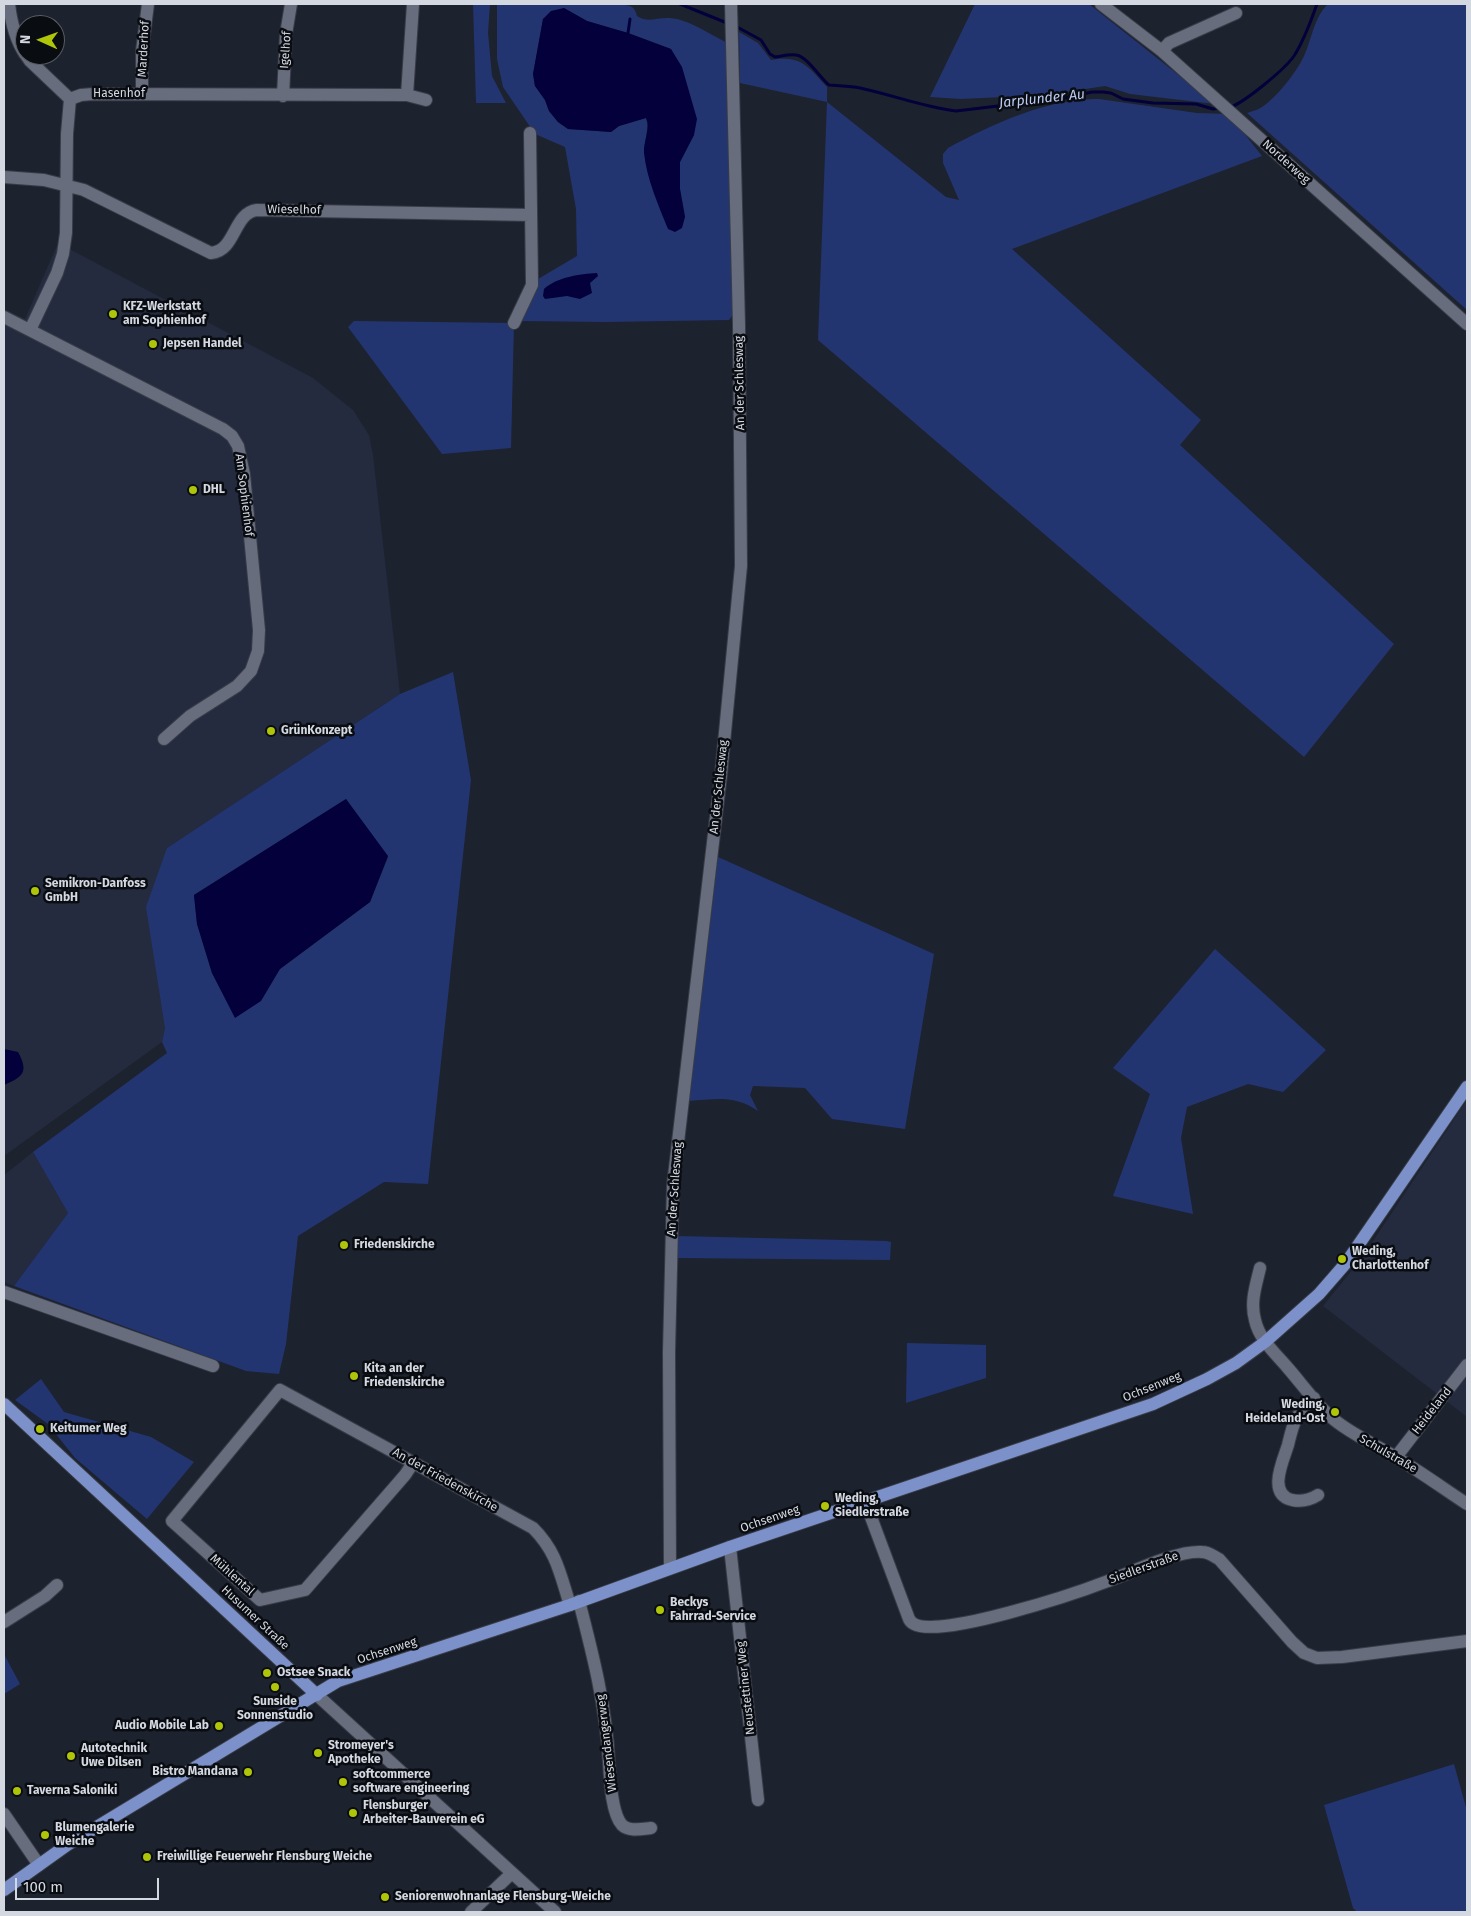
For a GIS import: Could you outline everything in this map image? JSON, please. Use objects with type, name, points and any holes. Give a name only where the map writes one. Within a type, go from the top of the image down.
[{"type":"main road","name":"Ochsenweg","points":[[4,1890],[67,1845],[338,1682],[1153,1404],[1229,1367],[1265,1342],[1319,1294],[1346,1263],[1467,1088]]},
{"type":"main road","name":"Husumer Straße","points":[[4,1404],[317,1695]]},
{"type":"street","points":[[9,4],[15,31]]},
{"type":"street","name":"Marderhof","points":[[142,94],[142,51],[148,4]]},
{"type":"street","name":"Igelhof","points":[[283,96],[286,34],[291,4]]},
{"type":"street","points":[[407,95],[413,4]]},
{"type":"street","name":"An der Schleswag","points":[[670,1568],[669,1352],[673,1185],[721,774],[741,566],[739,325],[732,4]]},
{"type":"street","name":"Norderweg","points":[[1102,4],[1162,51],[1467,324]]},
{"type":"street","points":[[1162,51],[1169,42],[1236,12]]},
{"type":"street","points":[[30,330],[57,273],[63,254],[70,99],[34,65]]},
{"type":"street","name":"Hasenhof","points":[[70,99],[80,95],[93,94],[142,94],[407,95],[426,100]]},
{"type":"street","points":[[514,323],[532,285],[530,133]]},
{"type":"street","name":"Wieselhof","points":[[4,177],[44,180],[84,190],[210,253],[218,252],[225,248],[244,216],[250,211],[257,210],[531,215]]},
{"type":"street","name":"Am Sophienhof","points":[[4,317],[223,429],[232,436],[238,446],[244,474],[259,630],[258,651],[251,671],[237,686],[190,716],[164,739]]},
{"type":"street","name":"Schulstraße","points":[[1260,1268],[1254,1293],[1253,1308],[1257,1328],[1265,1342],[1330,1417],[1361,1439],[1396,1457],[1467,1504]]},
{"type":"street","points":[[4,1292],[213,1366]]},
{"type":"street","name":"Heideland","points":[[1396,1457],[1467,1364]]},
{"type":"street","name":"An der Friedenskirche","points":[[280,1390],[533,1528],[552,1552],[574,1603]]},
{"type":"street","name":"Mühlental","points":[[280,1390],[172,1521],[260,1600],[306,1590],[405,1475],[413,1463]]},
{"type":"street","points":[[1314,1398],[1295,1420],[1278,1480],[1279,1489],[1289,1499],[1297,1501],[1309,1500],[1318,1495]]},
{"type":"street","name":"Siedlerstraße","points":[[865,1501],[909,1619],[914,1624],[923,1626],[949,1625],[1014,1613],[1083,1591],[1181,1554],[1200,1551],[1208,1552],[1219,1559],[1292,1642],[1304,1653],[1317,1658],[1342,1657],[1467,1641]]},
{"type":"street","name":"Neustettiner Weg","points":[[730,1547],[758,1800]]},
{"type":"street","points":[[4,1622],[46,1596],[57,1585]]},
{"type":"street","name":"Wiesendangerweg","points":[[574,1603],[600,1686],[608,1734],[610,1777],[617,1816],[622,1825],[630,1830],[651,1828]]},
{"type":"street","name":"Husumer Straße","points":[[317,1695],[555,1912]]},
{"type":"street","points":[[4,1814],[39,1865]]},
{"type":"street","points":[[471,1912],[512,1873]]},
{"type":"shaded area","points":[[473,4],[490,4],[488,33],[492,76],[506,103],[476,103]]},
{"type":"shaded area","points":[[497,4],[626,5],[632,7],[637,16],[641,18],[648,20],[668,18],[683,21],[726,42],[733,305],[732,316],[729,320],[519,321],[538,279],[577,256],[576,209],[565,147],[535,134],[503,87],[497,59]],"holes":[[[564,8],[587,21],[628,33],[671,49],[694,135],[680,162],[680,189],[685,217],[644,151],[648,123],[646,118],[619,126],[611,132],[568,129],[558,122],[549,111],[545,100],[535,86],[533,74],[543,19]]]},
{"type":"shaded area","points":[[975,4],[1089,4],[1215,104],[1130,94],[1105,86],[1046,95],[961,99],[930,97]]},
{"type":"shaded area","points":[[1328,4],[1467,4],[1467,310],[1247,113],[1259,109],[1268,103],[1291,77],[1301,63],[1319,15]]},
{"type":"shaded area","points":[[564,8],[587,21],[628,33],[671,49],[682,67],[697,119],[694,135],[680,162],[680,189],[685,217],[682,228],[675,232],[668,229],[653,192],[648,173],[644,153],[648,127],[646,118],[619,126],[611,132],[568,129],[558,122],[549,111],[545,100],[535,86],[533,74],[543,19],[551,11]]},
{"type":"shaded area","points":[[739,32],[758,43],[771,60],[790,59],[804,64],[827,87],[827,102],[740,83]]},
{"type":"shaded area","points":[[1099,99],[1197,113],[1229,114],[1262,156],[1012,249],[1201,420],[1180,445],[1394,644],[1304,757],[818,340],[827,102],[946,197],[959,200],[943,163],[943,154],[948,148],[983,130],[1021,114],[1060,103],[1080,100]]},
{"type":"shaded area","points":[[58,243],[313,378],[353,410],[369,435],[373,455],[400,694],[167,848],[165,1028],[162,1042],[4,1156],[4,309],[25,319]]},
{"type":"shaded area","points":[[597,273],[598,276],[590,283],[592,293],[580,299],[567,296],[545,299],[543,296],[544,289],[562,279],[576,275]]},
{"type":"shaded area","points":[[354,321],[514,323],[511,448],[442,454],[348,327]]},
{"type":"shaded area","points":[[453,672],[471,780],[428,1184],[384,1182],[298,1236],[286,1344],[279,1374],[246,1371],[14,1286],[68,1213],[33,1152],[167,1053],[162,1042],[165,1028],[146,907],[167,848],[400,694]],"holes":[[[346,799],[388,857],[370,902],[280,969],[235,1017],[212,973],[197,924],[194,895]]]},
{"type":"shaded area","points":[[346,799],[388,856],[370,902],[280,969],[261,1001],[235,1018],[212,973],[197,924],[194,895]]},
{"type":"shaded area","points":[[718,857],[934,954],[905,1129],[832,1119],[805,1088],[753,1086],[750,1095],[758,1111],[733,1100],[689,1101]]},
{"type":"shaded area","points":[[1215,949],[1326,1050],[1283,1092],[1248,1084],[1187,1107],[1181,1138],[1193,1214],[1113,1196],[1150,1094],[1113,1068]]},
{"type":"shaded area","points":[[4,1049],[18,1052],[23,1069],[20,1076],[4,1085]]},
{"type":"shaded area","points":[[1467,1100],[1467,1417],[1323,1306],[1361,1259]]},
{"type":"shaded area","points":[[33,1152],[68,1213],[14,1286],[4,1282],[4,1175]]},
{"type":"shaded area","points":[[676,1236],[886,1241],[891,1242],[890,1260],[676,1258]]},
{"type":"shaded area","points":[[907,1343],[986,1345],[986,1378],[906,1403]]},
{"type":"shaded area","points":[[41,1379],[64,1412],[151,1437],[194,1462],[147,1519],[75,1458],[48,1424],[15,1400]]},
{"type":"shaded area","points":[[4,1654],[20,1684],[4,1694]]},
{"type":"shaded area","points":[[1454,1764],[1467,1811],[1467,1912],[1357,1912],[1353,1908],[1324,1805]]},
{"type":"waterway","name":"Jarplunder Au","points":[[680,4],[727,23]]},
{"type":"waterway","name":"Jarplunder Au","points":[[1231,107],[1255,92],[1289,62],[1301,44],[1317,4]]},
{"type":"waterway","points":[[628,33],[630,19]]},
{"type":"waterway","name":"Jarplunder Au","points":[[739,28],[761,40],[770,54],[775,57],[796,55],[805,59],[829,85],[860,88],[920,104],[956,111],[1065,98],[1092,92],[1111,93],[1123,99],[1153,103],[1196,104],[1213,109],[1220,108]]},
{"type":"place","name":"KFZ-Werkstatt am Sophienhof","points":[[113,314]]},
{"type":"place","name":"Jepsen Handel","points":[[153,344]]},
{"type":"place","name":"DHL","points":[[193,490]]},
{"type":"place","name":"GrünKonzept","points":[[271,731]]},
{"type":"place","name":"Semikron-Danfoss GmbH","points":[[35,891]]},
{"type":"place","name":"Friedenskirche","points":[[344,1245]]},
{"type":"place","name":"Weding, Charlottenhof","points":[[1342,1259]]},
{"type":"place","name":"Kita an der Friedenskirche","points":[[354,1376]]},
{"type":"place","name":"Weding, Heideland-Ost","points":[[1335,1412]]},
{"type":"place","name":"Keitumer Weg","points":[[40,1429]]},
{"type":"place","name":"Weding, Siedlerstraße","points":[[825,1506]]},
{"type":"place","name":"Beckys Fahrrad-Service","points":[[660,1610]]},
{"type":"place","name":"Ostsee Snack","points":[[267,1673]]},
{"type":"place","name":"Sunside Sonnenstudio","points":[[275,1687]]},
{"type":"place","name":"Audio Mobile Lab","points":[[219,1726]]},
{"type":"place","name":"Stromeyer's Apotheke","points":[[318,1753]]},
{"type":"place","name":"Autotechnik Uwe Dilsen","points":[[71,1756]]},
{"type":"place","name":"Bistro Mandana","points":[[248,1772]]},
{"type":"place","name":"softcommerce software engineering","points":[[343,1782]]},
{"type":"place","name":"Taverna Saloniki","points":[[17,1791]]},
{"type":"place","name":"Flensburger Arbeiter-Bauverein eG","points":[[353,1813]]},
{"type":"place","name":"Blumengalerie Weiche","points":[[45,1835]]},
{"type":"place","name":"Freiwillige Feuerwehr Flensburg Weiche","points":[[147,1857]]},
{"type":"place","name":"Seniorenwohnanlage Flensburg-Weiche","points":[[385,1897]]}]
